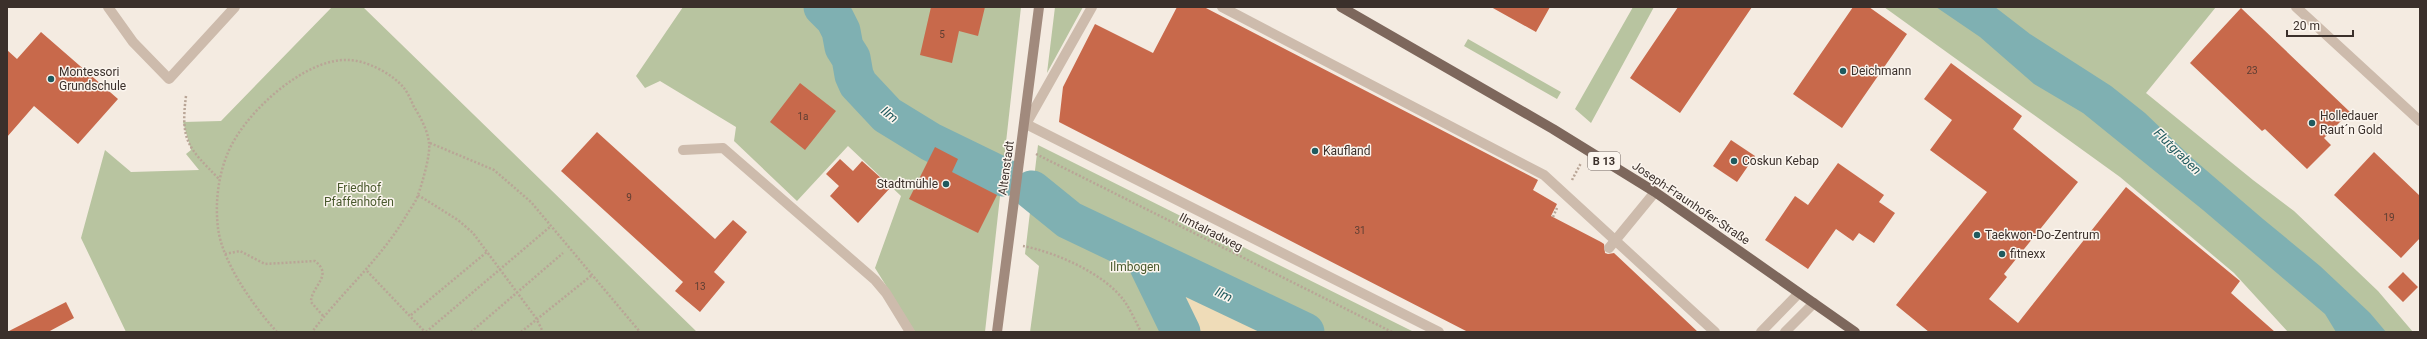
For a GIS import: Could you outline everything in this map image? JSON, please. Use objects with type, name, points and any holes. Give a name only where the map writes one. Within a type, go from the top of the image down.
[{"type":"main road","name":"Joseph-Fraunhofer-Straße","points":[[1341,7],[1553,129],[1655,192],[1855,332]]},
{"type":"street","points":[[108,7],[133,42],[169,79],[235,7]]},
{"type":"street","name":"Altenstadt","points":[[997,332],[1026,124],[1039,7]]},
{"type":"street","points":[[1092,7],[1026,124],[1439,332]]},
{"type":"street","points":[[1222,7],[1544,175],[1715,332]]},
{"type":"street","points":[[2296,7],[2420,121]]},
{"type":"street","points":[[683,150],[724,148],[876,280],[886,293],[910,332]]},
{"type":"street","points":[[1609,248],[1655,192]]},
{"type":"street","points":[[1761,332],[1799,293]]},
{"type":"street","points":[[1785,332],[1814,303]]},
{"type":"path","points":[[277,332],[261,316],[225,254],[218,229],[219,179],[227,153],[248,121],[270,97],[299,76],[324,63],[348,60],[369,65],[395,79],[404,88],[419,116],[430,143],[418,195],[395,236],[367,271],[312,332]]},
{"type":"path","points":[[186,96],[182,122],[191,150],[219,179]]},
{"type":"path","points":[[430,143],[494,170],[531,202],[640,332]]},
{"type":"path","name":"Ilmtalradweg","points":[[1021,152],[1392,332]]},
{"type":"path","points":[[418,195],[458,220],[473,233],[518,292],[536,318],[543,332]]},
{"type":"path","points":[[367,271],[411,315],[425,332],[501,270],[551,226]]},
{"type":"path","points":[[1009,244],[1051,254],[1095,276],[1124,301],[1141,332]]},
{"type":"path","points":[[225,254],[240,251],[265,264],[315,261],[322,267],[324,274],[322,282],[312,295],[311,302],[324,317]]},
{"type":"path","points":[[411,315],[488,251]]},
{"type":"path","points":[[471,332],[563,253]]},
{"type":"path","points":[[521,332],[536,318],[592,275]]},
{"type":"green space","name":"Friedhof Pfaffenhofen","points":[[332,7],[363,7],[697,332],[126,332],[81,238],[105,150],[131,172],[199,170],[186,154],[191,150],[183,122],[221,121]]},
{"type":"green space","points":[[683,7],[1021,7],[985,332],[915,332],[875,268],[901,196],[848,146],[797,201],[734,141],[736,127],[660,81],[645,88],[636,76]]},
{"type":"green space","points":[[1055,7],[1083,7],[1047,73]]},
{"type":"green space","points":[[1633,7],[1654,7],[1591,123],[1575,109]]},
{"type":"green space","points":[[1884,7],[2216,7],[2146,93],[2253,180],[2294,211],[2378,291],[2413,332],[2288,332],[2234,273],[2120,177]]},
{"type":"green space","points":[[1468,39],[1561,92],[1557,99],[1464,46]]},
{"type":"green space","name":"Ilmbogen","points":[[1038,145],[1414,332],[1030,332],[1039,266],[1025,254]]},
{"type":"sand","points":[[1167,279],[1277,332],[1192,332]]},
{"type":"water","name":"Flutgraben","points":[[1936,7],[1995,7],[2030,34],[2111,86],[2145,113],[2192,158],[2320,266],[2370,313],[2386,332],[2336,332],[2325,314],[2203,210],[2083,113],[2034,84],[1980,37]]},
{"type":"building","points":[[931,7],[985,7],[978,36],[959,31],[952,63],[920,55]]},
{"type":"building","points":[[1177,7],[1204,7],[1538,180],[1533,190],[1557,204],[1551,216],[1604,244],[1605,253],[1614,253],[1698,332],[1468,332],[1059,122],[1063,87],[1095,24],[1153,53]]},
{"type":"building","points":[[1491,7],[1550,7],[1536,32]]},
{"type":"building","points":[[1678,7],[1752,7],[1680,113],[1630,78]]},
{"type":"building","points":[[1853,7],[1869,7],[1907,34],[1842,128],[1793,94]]},
{"type":"building","points":[[2241,8],[2350,112],[2324,138],[2331,145],[2307,169],[2265,129],[2262,131],[2190,63]]},
{"type":"building","name":"Montessori Grundschule","points":[[41,32],[118,99],[78,144],[34,106],[7,137],[7,50],[17,59]]},
{"type":"building","points":[[1951,63],[2022,116],[2013,129],[2078,182],[2004,274],[2007,277],[1989,299],[2018,323],[2126,187],[2240,281],[2231,293],[2275,332],[1929,332],[1896,305],[1987,192],[1930,150],[1952,120],[1924,99]]},
{"type":"building","points":[[800,83],[836,111],[805,150],[770,122]]},
{"type":"building","points":[[597,132],[715,239],[733,220],[747,232],[714,272],[725,282],[700,312],[675,291],[683,282],[561,171]]},
{"type":"building","points":[[1731,140],[1755,156],[1737,182],[1713,166]]},
{"type":"building","name":"Stadtmühle","points":[[935,147],[958,159],[952,172],[997,195],[978,233],[909,199]]},
{"type":"building","points":[[2374,152],[2420,196],[2420,238],[2401,258],[2334,195]]},
{"type":"building","points":[[840,159],[853,171],[862,161],[891,187],[858,223],[830,196],[839,186],[826,174]]},
{"type":"building","points":[[1838,163],[1884,195],[1879,202],[1895,213],[1874,243],[1859,233],[1853,241],[1836,229],[1808,269],[1765,240],[1795,196],[1808,205]]},
{"type":"building","points":[[2403,272],[2418,287],[2403,302],[2388,287]]},
{"type":"building","points":[[66,302],[74,318],[48,332],[7,332]]},
{"type":"waterway","name":"Ilm","points":[[823,7],[835,19],[841,31],[844,47],[851,58],[854,75],[858,84],[887,115],[931,142],[1003,177]]},
{"type":"waterway","name":"Ilm","points":[[1032,190],[1069,220],[1305,332]]},
{"type":"waterway","name":"Ilm","points":[[1144,256],[1181,332]]},
{"type":"place","name":"Deichmann","points":[[1843,71]]},
{"type":"place","name":"Montessori Grundschule","points":[[51,79]]},
{"type":"place","name":"Holledauer Raut´n Gold","points":[[2312,123]]},
{"type":"place","name":"Kaufland","points":[[1315,151]]},
{"type":"place","name":"Coskun Kebap","points":[[1734,161]]},
{"type":"place","name":"Stadtmühle","points":[[946,184]]},
{"type":"place","name":"Taekwon-Do-Zentrum","points":[[1977,235]]},
{"type":"place","name":"fitnexx","points":[[2002,254]]}]
